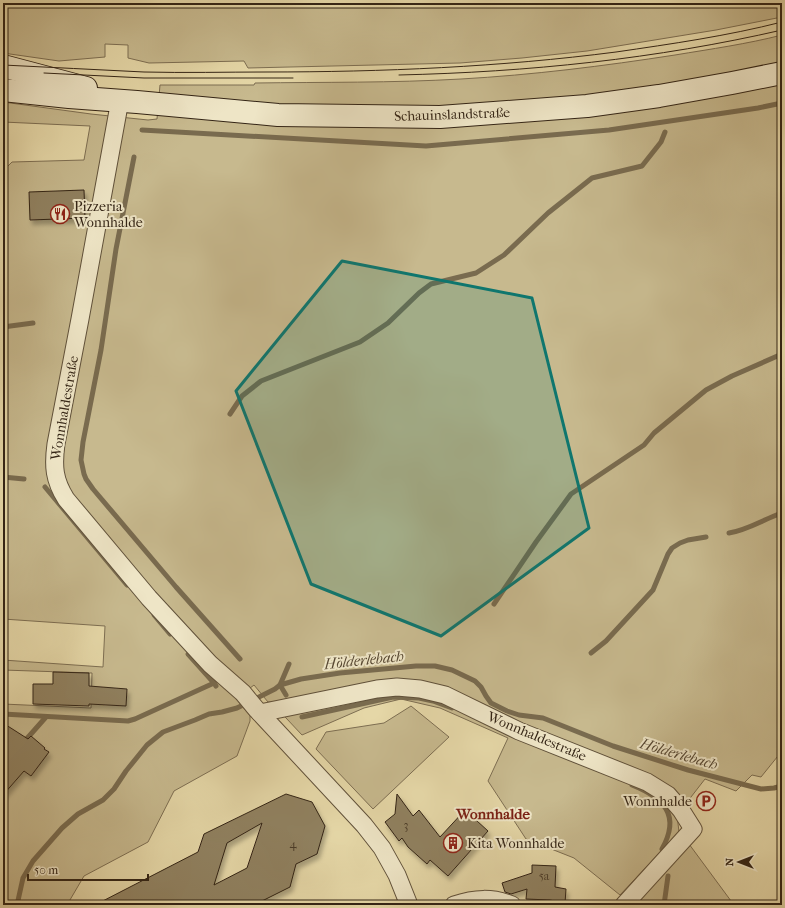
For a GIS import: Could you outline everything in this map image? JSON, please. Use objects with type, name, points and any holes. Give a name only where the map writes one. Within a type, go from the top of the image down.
[{"type":"main road","name":"Schauinslandstraße","points":[[3,66],[98,92],[120,100]]},
{"type":"main road","name":"Schauinslandstraße","points":[[3,90],[278,115],[440,117],[587,106],[659,96],[782,73]]},
{"type":"street","name":"Wonnhaldestraße","points":[[120,100],[56,444],[54,460],[56,476],[60,488],[66,499],[148,598],[210,664],[243,693],[364,825],[382,848],[397,875],[409,905]]},
{"type":"street","name":"Wonnhaldestraße","points":[[259,712],[377,689],[397,687],[420,689],[445,695],[519,731],[647,782],[668,795],[681,810],[693,829],[624,905]]},
{"type":"street","points":[[454,905],[468,900],[485,898],[512,905]]},
{"type":"highlighted area","points":[[342,261],[532,298],[589,528],[441,636],[311,584],[236,391]]},
{"type":"shaded area","points":[[3,3],[782,3],[782,17],[716,30],[587,51],[522,58],[460,63],[248,68],[244,61],[149,63],[128,58],[128,45],[105,44],[105,57],[59,61],[3,53]]},
{"type":"shaded area","points":[[782,35],[782,751],[761,777],[752,775],[736,791],[705,779],[677,815],[679,832],[620,895],[574,858],[526,839],[488,781],[508,738],[440,708],[401,699],[364,708],[302,735],[271,702],[268,702],[254,685],[236,699],[250,716],[250,721],[237,756],[174,791],[148,842],[84,876],[67,905],[3,905],[3,704],[91,708],[92,673],[3,670],[3,660],[103,667],[105,626],[3,619],[3,169],[5,169],[12,162],[84,160],[90,126],[3,122],[3,102],[148,120],[157,119],[160,85],[254,85],[255,83],[409,81],[514,75],[568,70],[648,59],[729,46]]},
{"type":"shaded area","points":[[411,706],[449,737],[373,809],[316,749],[326,732],[384,723]]},
{"type":"shaded area","points":[[689,844],[734,905],[627,905]]},
{"type":"building","points":[[84,190],[85,218],[30,220],[29,192]]},
{"type":"building","points":[[53,672],[89,673],[89,686],[127,689],[126,706],[89,704],[89,706],[33,704],[33,684],[53,684]]},
{"type":"building","points":[[3,723],[28,739],[31,736],[49,752],[31,776],[24,771],[3,795]]},
{"type":"building","points":[[286,794],[312,802],[325,826],[317,854],[296,864],[290,887],[254,905],[95,905],[198,852],[204,834]],"holes":[[[262,823],[247,868],[214,885],[227,843]]]},
{"type":"building","points":[[397,794],[413,816],[419,810],[440,837],[465,810],[488,831],[448,876],[430,860],[427,864],[408,847],[402,838],[399,841],[385,822],[395,814]]},
{"type":"building","points":[[532,865],[556,866],[555,887],[566,889],[565,903],[550,900],[526,899],[527,889],[511,894],[505,892],[502,883],[532,873]]},
{"type":"waterway","points":[[142,130],[426,146],[609,130],[758,108],[782,103]]},
{"type":"waterway","points":[[230,414],[242,396],[261,381],[360,342],[388,323],[419,293],[431,284],[476,273],[504,255],[548,213],[592,178],[642,166],[661,142],[665,132]]},
{"type":"waterway","points":[[134,157],[116,249],[101,350],[83,442],[81,460],[86,479],[93,489],[176,587],[240,659]]},
{"type":"waterway","points":[[3,327],[33,323]]},
{"type":"waterway","points":[[494,604],[571,494],[644,445],[654,433],[706,390],[732,376],[782,354]]},
{"type":"waterway","points":[[3,477],[24,479]]},
{"type":"waterway","points":[[45,487],[127,585]]},
{"type":"waterway","points":[[729,533],[736,532],[782,513]]},
{"type":"waterway","points":[[591,653],[606,641],[653,590],[672,548],[688,540],[706,537]]},
{"type":"waterway","points":[[154,615],[170,634]]},
{"type":"waterway","points":[[188,654],[214,683]]},
{"type":"waterway","points":[[286,695],[280,685],[289,664]]},
{"type":"waterway","name":"Hölderlebach","points":[[17,905],[23,878],[33,861],[62,828],[78,814],[103,800],[114,789],[126,771],[147,745],[163,732],[209,714],[237,708],[280,685],[301,679],[340,673],[416,666],[435,666],[452,670],[475,681],[481,687],[491,703],[507,711],[519,715],[543,718],[613,746],[688,770],[761,789],[782,786]]},
{"type":"waterway","points":[[3,714],[128,721],[214,683],[216,686]]},
{"type":"waterway","points":[[302,717],[393,697],[419,698],[452,708]]},
{"type":"waterway","points":[[23,743],[46,717]]},
{"type":"waterway","points":[[632,785],[653,796],[661,802],[666,809],[670,826],[662,849]]},
{"type":"waterway","points":[[664,905],[668,876]]},
{"type":"tram line","points":[[3,65],[144,72],[310,72],[441,68],[616,52],[720,36],[782,22]]},
{"type":"tram line","points":[[399,75],[496,71],[592,62],[687,49],[782,30]]},
{"type":"tram line","points":[[44,73],[144,78],[293,78]]},
{"type":"place","name":"Pizzeria Wonnhalde","points":[[60,214]]},
{"type":"place","name":"Wonnhalde","points":[[706,801]]},
{"type":"place","name":"Kita Wonnhalde","points":[[453,843]]},
{"type":"district","name":"Wonnhalde","points":[[493,814]]}]
